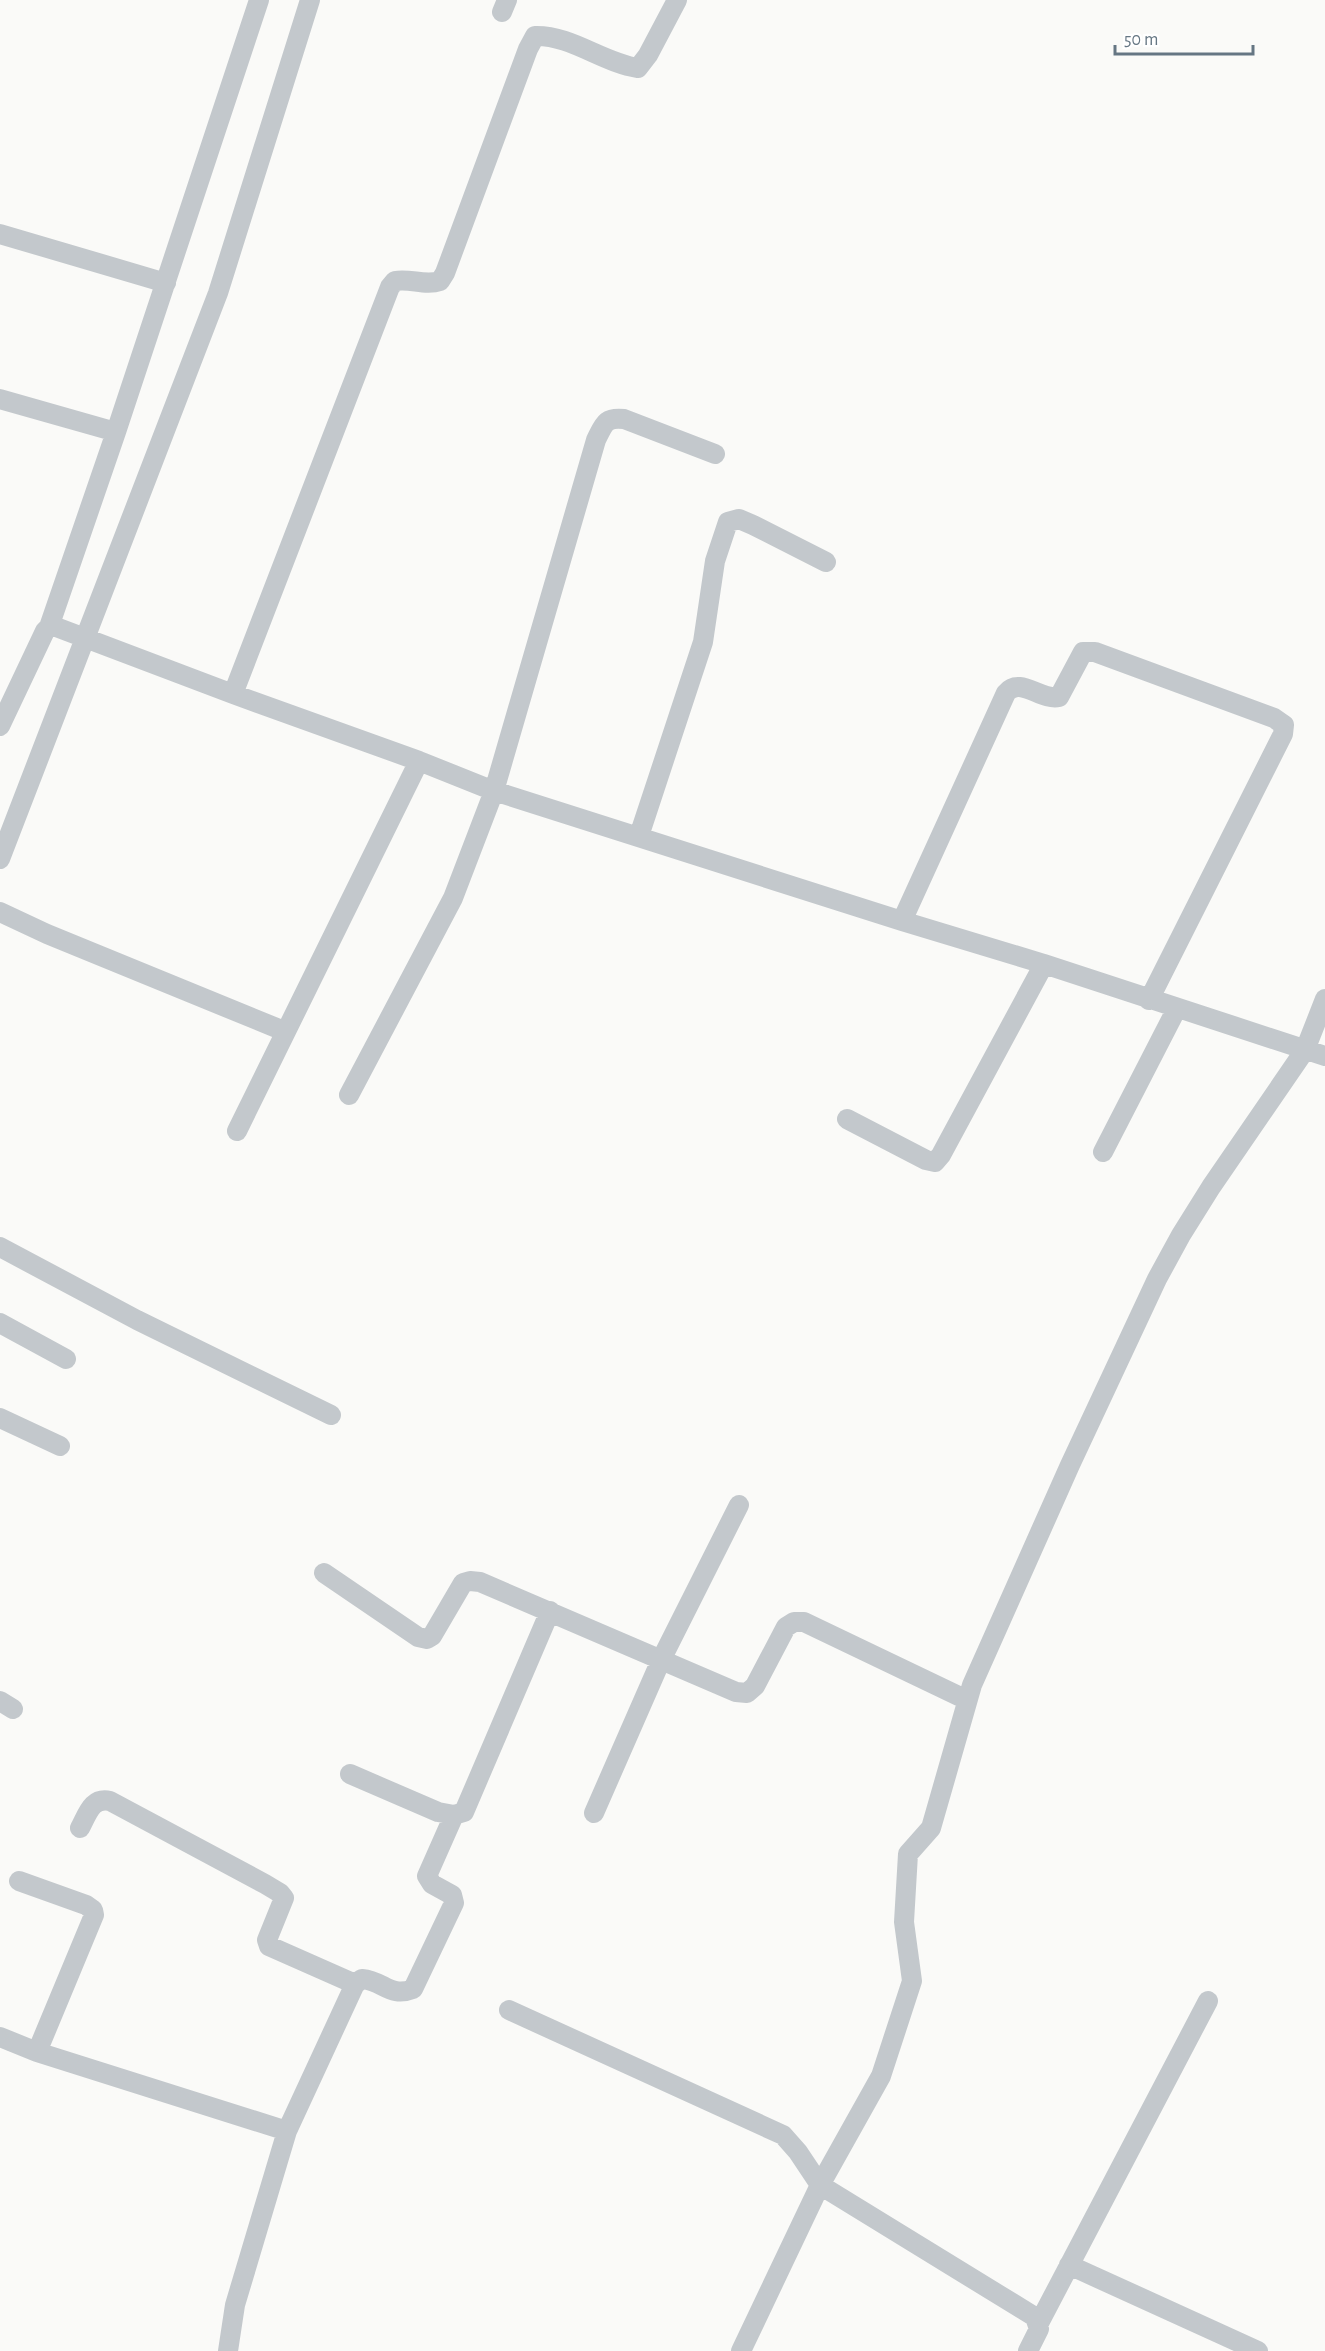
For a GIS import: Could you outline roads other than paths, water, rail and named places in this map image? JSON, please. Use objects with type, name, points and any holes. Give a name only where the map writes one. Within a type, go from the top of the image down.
[{"type":"street","points":[[0,859],[65,631],[116,432],[259,0]]},
{"type":"street","points":[[0,726],[65,631],[218,293],[310,0]]},
{"type":"street","points":[[232,694],[390,287],[395,281],[404,279],[431,284],[440,281],[445,273],[528,49],[535,36],[549,36],[621,66],[638,68],[648,55],[677,0]]},
{"type":"street","points":[[0,234],[166,283]]},
{"type":"street","points":[[0,399],[116,432]]},
{"type":"street","points":[[349,1095],[453,898],[494,791],[596,440],[604,424],[613,418],[624,419],[715,454]]},
{"type":"street","points":[[639,837],[703,642],[715,561],[728,522],[739,519],[826,562]]},
{"type":"street","points":[[65,631],[419,761],[494,791],[1044,964],[1325,1056]]},
{"type":"street","points":[[902,921],[1006,693],[1011,687],[1017,686],[1047,697],[1059,697],[1083,652],[1095,652],[1274,718],[1284,725],[1283,734],[1149,999]]},
{"type":"street","points":[[237,1131],[284,1031],[419,761]]},
{"type":"street","points":[[0,912],[47,934],[284,1031]]},
{"type":"street","points":[[847,1119],[926,1160],[935,1162],[1044,964]]},
{"type":"street","points":[[741,2351],[820,2185],[881,2076],[912,1981],[904,1922],[908,1854],[932,1827],[967,1700],[1070,1465],[1157,1279],[1211,1187],[1305,1050],[1325,999]]},
{"type":"street","points":[[1103,1152],[1177,1008]]},
{"type":"street","points":[[0,1247],[137,1320],[331,1415]]},
{"type":"street","points":[[0,1323],[66,1359]]},
{"type":"street","points":[[0,1418],[60,1446]]},
{"type":"street","points":[[594,1813],[661,1660],[739,1505]]},
{"type":"street","points":[[324,1573],[418,1637],[427,1639],[432,1636],[463,1583],[480,1582],[736,1692],[747,1693],[755,1686],[786,1627],[794,1622],[804,1622],[967,1700]]},
{"type":"street","points":[[350,1774],[438,1812],[454,1815],[464,1812],[550,1611]]},
{"type":"street","points":[[80,1828],[94,1802],[102,1799],[110,1801],[265,1884],[284,1898],[267,1940],[269,1946],[355,1984]]},
{"type":"street","points":[[228,2351],[235,2305],[287,2131],[355,1984],[362,1979],[373,1980],[392,1992],[402,1994],[413,1989],[453,1903],[452,1895],[432,1884],[427,1876],[454,1815]]},
{"type":"street","points":[[20,1881],[86,1905],[93,1910],[94,1915],[36,2052]]},
{"type":"street","points":[[1028,2351],[1040,2330],[1039,2323],[1208,2001]]},
{"type":"street","points":[[509,2010],[783,2135],[798,2152],[820,2185],[1029,2313],[1039,2323]]},
{"type":"street","points":[[0,2037],[36,2052],[287,2131]]},
{"type":"street","points":[[1069,2265],[1258,2351]]}]
